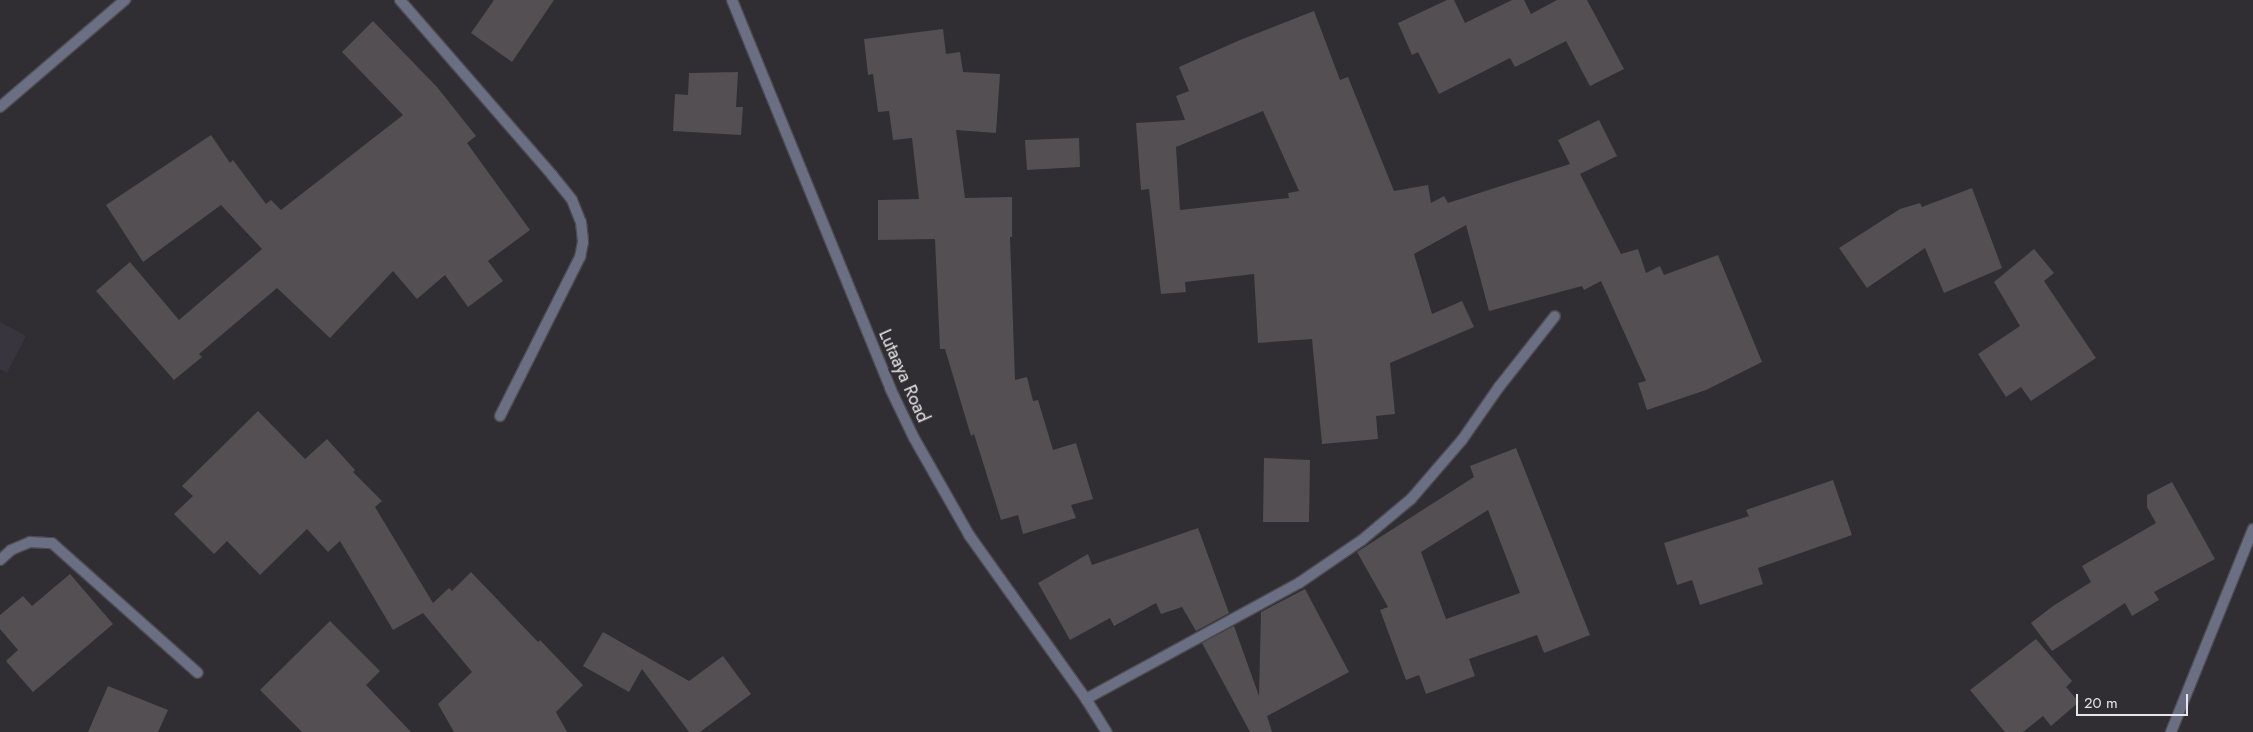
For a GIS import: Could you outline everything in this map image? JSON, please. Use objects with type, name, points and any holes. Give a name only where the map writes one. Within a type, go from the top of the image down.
[{"type":"street","points":[[0,107],[125,0]]},
{"type":"street","points":[[400,0],[572,200],[581,222],[583,242],[580,256],[500,416]]},
{"type":"street","name":"Lutaaya Road","points":[[732,0],[835,247],[890,388],[914,438],[969,535],[1086,699],[1107,732]]},
{"type":"street","points":[[1086,699],[1299,583],[1362,540],[1411,499],[1462,440],[1499,387],[1554,316]]},
{"type":"street","points":[[2172,732],[2253,529]]},
{"type":"street","points":[[0,560],[11,550],[30,542],[52,543],[198,673]]},
{"type":"shaded area","points":[[0,322],[26,336],[7,373],[0,369]]},
{"type":"building","points":[[494,0],[554,0],[512,62],[471,33]]},
{"type":"building","points":[[1447,0],[1454,0],[1465,23],[1512,0],[1524,0],[1531,14],[1557,0],[1587,0],[1624,69],[1590,86],[1566,41],[1515,67],[1510,58],[1439,94],[1418,52],[1412,55],[1398,23]]},
{"type":"building","points":[[1314,11],[1340,80],[1348,77],[1394,191],[1428,185],[1431,203],[1444,196],[1448,203],[1570,164],[1558,140],[1599,120],[1617,156],[1580,174],[1621,254],[1638,249],[1646,273],[1660,266],[1664,275],[1718,255],[1762,362],[1706,390],[1647,410],[1638,383],[1646,381],[1601,281],[1584,290],[1582,286],[1489,311],[1466,225],[1414,254],[1432,314],[1462,301],[1474,327],[1390,363],[1395,414],[1376,416],[1378,439],[1322,444],[1312,339],[1258,343],[1254,274],[1185,282],[1186,292],[1161,294],[1149,189],[1141,190],[1136,123],[1185,120],[1176,96],[1189,91],[1179,67],[1240,40]],"holes":[[[1263,111],[1299,191],[1288,193],[1289,198],[1180,210],[1176,147]]]},
{"type":"building","points":[[373,21],[437,87],[476,136],[467,143],[530,230],[488,261],[503,281],[468,307],[445,275],[417,299],[393,271],[330,338],[277,288],[199,354],[202,357],[174,380],[96,291],[130,262],[179,320],[262,249],[221,205],[143,262],[106,205],[211,135],[230,163],[233,160],[266,204],[271,200],[281,210],[403,115],[342,52]]},
{"type":"building","points":[[943,29],[946,54],[960,52],[963,72],[1000,74],[996,133],[956,130],[965,198],[1012,197],[1012,237],[1010,237],[1015,380],[1027,377],[1033,401],[1038,400],[1053,450],[1076,443],[1093,499],[1071,505],[1076,518],[1023,534],[1018,515],[1001,520],[974,434],[971,436],[945,349],[940,349],[935,239],[878,240],[878,200],[919,199],[912,138],[893,140],[889,111],[878,112],[873,74],[868,75],[864,39]]},
{"type":"building","points":[[738,72],[736,107],[743,107],[741,135],[673,131],[675,94],[688,95],[689,73]]},
{"type":"building","points":[[1079,138],[1080,167],[1027,170],[1025,140]]},
{"type":"building","points":[[1972,188],[2002,268],[1944,293],[1925,248],[1867,288],[1839,248],[1900,209],[1920,203],[1922,207]]},
{"type":"building","points":[[2034,249],[2054,273],[2044,281],[2096,358],[2031,401],[2021,387],[2006,397],[1978,354],[2020,326],[1994,282]]},
{"type":"building","points":[[258,411],[305,459],[327,439],[355,470],[353,472],[382,501],[375,507],[433,603],[449,588],[452,591],[471,572],[538,642],[540,640],[583,685],[556,712],[567,732],[454,732],[438,704],[472,672],[423,613],[393,630],[340,541],[328,552],[307,529],[260,575],[227,541],[214,554],[174,514],[193,496],[182,486]]},
{"type":"building","points":[[1516,448],[1590,635],[1544,653],[1537,635],[1469,659],[1475,676],[1426,694],[1419,675],[1406,680],[1380,610],[1388,607],[1357,552],[1474,477],[1470,466]],"holes":[[[1488,510],[1520,593],[1446,619],[1421,552]]]},
{"type":"building","points":[[1264,458],[1310,460],[1309,522],[1263,522]]},
{"type":"building","points":[[1833,480],[1852,535],[1758,568],[1763,584],[1700,605],[1692,580],[1677,585],[1664,543],[1749,516],[1746,510]]},
{"type":"building","points":[[2172,482],[2215,559],[2154,592],[2159,600],[2132,616],[2125,603],[2052,651],[2031,623],[2053,606],[2091,582],[2082,566],[2156,523],[2147,507],[2147,495]]},
{"type":"building","points":[[1198,528],[1229,613],[1196,631],[1182,607],[1161,614],[1156,603],[1114,626],[1110,618],[1070,640],[1038,583],[1088,554],[1092,565]]},
{"type":"building","points":[[70,574],[113,624],[33,692],[6,661],[18,650],[0,629],[0,615],[23,596],[32,606]]},
{"type":"building","points":[[1305,589],[1349,672],[1267,716],[1272,732],[1250,732],[1202,643],[1234,626],[1259,696],[1261,612]]},
{"type":"building","points":[[330,621],[380,671],[366,685],[411,732],[302,732],[260,690]]},
{"type":"building","points":[[603,632],[689,681],[723,656],[751,694],[700,732],[689,732],[642,669],[629,692],[583,666]]},
{"type":"building","points":[[2036,639],[2072,681],[2066,687],[2079,702],[2051,726],[2043,716],[2023,732],[2005,732],[1970,690]]},
{"type":"building","points":[[108,686],[168,710],[158,732],[88,732]]}]
